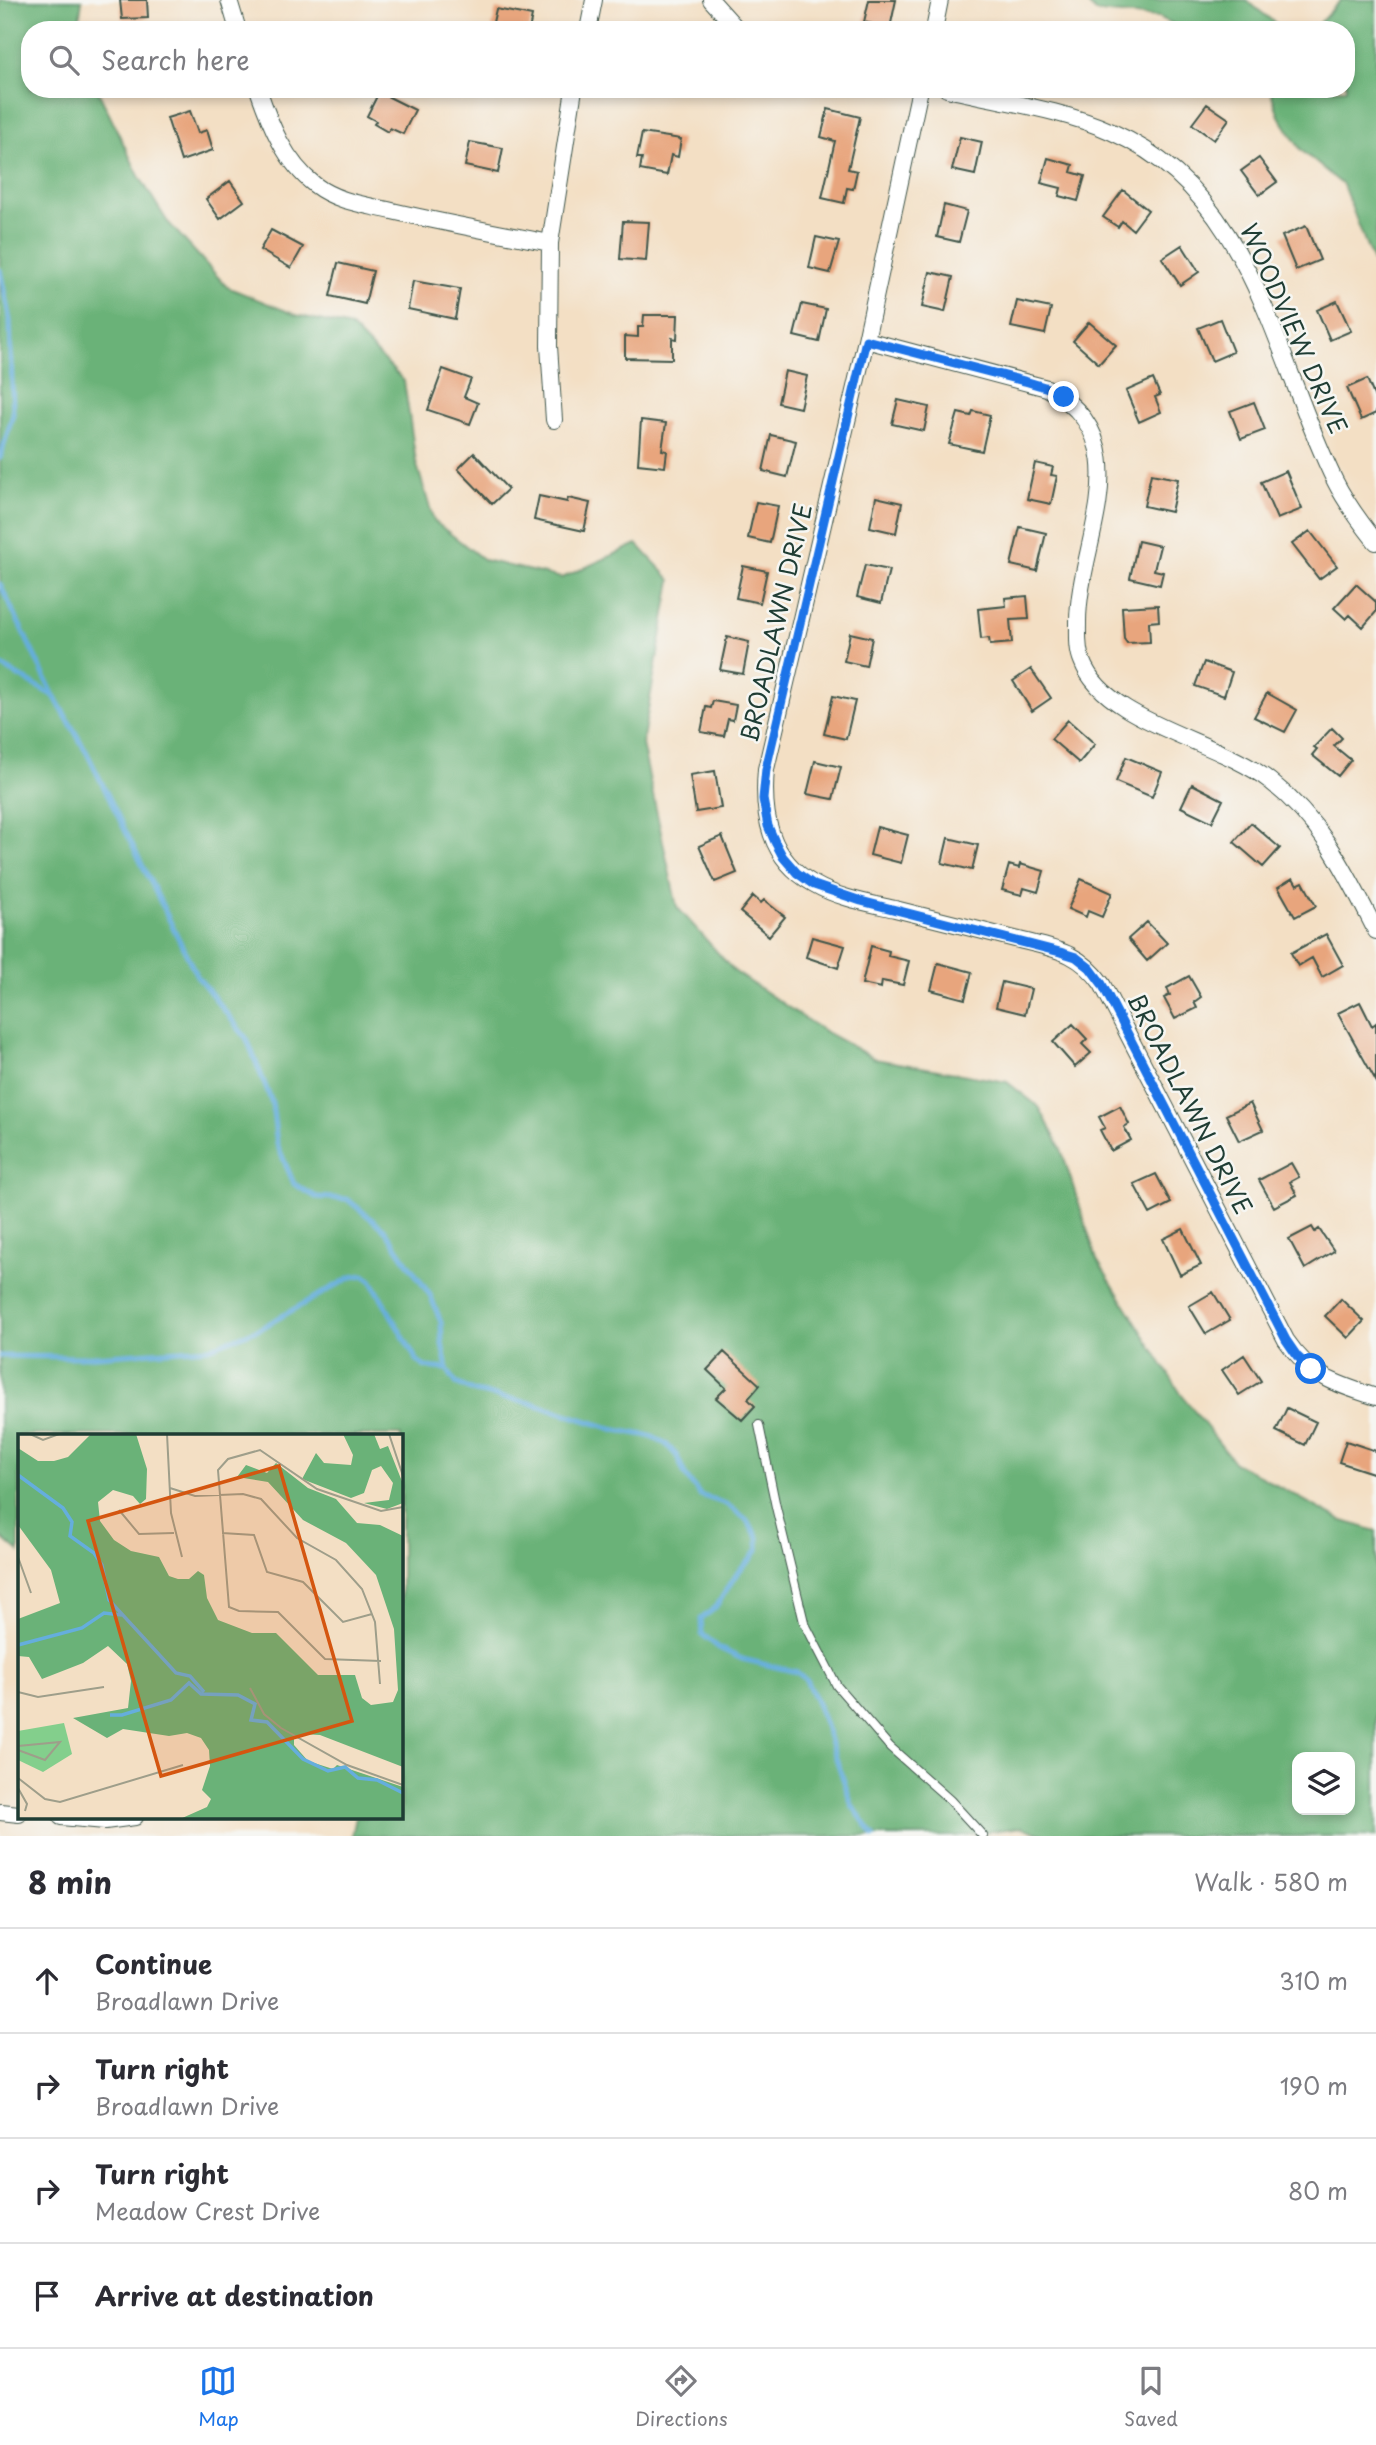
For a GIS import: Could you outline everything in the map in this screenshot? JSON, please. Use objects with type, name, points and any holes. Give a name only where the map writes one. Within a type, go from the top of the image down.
[{"type":"street","points":[[229,0],[236,21]]},
{"type":"street","points":[[589,21],[594,0]]},
{"type":"street","points":[[712,0],[730,21]]},
{"type":"street","points":[[936,21],[940,0]]},
{"type":"street","points":[[262,98],[276,135],[287,154],[315,186],[334,196],[406,214],[550,243]]},
{"type":"street","points":[[554,420],[549,346],[550,243],[573,98]]},
{"type":"street","name":"BROADLAWN DRIVE","points":[[918,98],[866,340],[766,769],[763,799],[768,826],[783,857],[797,873],[814,885],[835,893],[1044,946],[1076,957],[1090,968],[1102,984],[1286,1340],[1297,1356],[1329,1381],[1376,1397]]},
{"type":"street","name":"WOODVIEW DRIVE","points":[[987,98],[1080,119],[1115,133],[1155,156],[1191,185],[1213,210],[1234,243],[1252,280],[1335,480],[1355,515],[1376,542]]},
{"type":"street","points":[[866,340],[1048,388],[1064,397],[1080,412],[1096,442],[1102,476],[1078,608],[1081,660],[1093,682],[1129,711],[1220,751],[1271,781],[1310,819],[1328,841],[1376,931]]},
{"type":"street","points":[[0,1812],[18,1814]]},
{"type":"street","points":[[72,1818],[105,1821],[128,1818]]},
{"type":"lane","points":[[759,1425],[804,1622],[836,1686],[890,1747],[950,1800],[983,1836]]},
{"type":"green space","points":[[0,0],[82,0],[79,21],[21,21],[21,98],[101,98],[139,176],[167,221],[227,287],[296,315],[351,327],[404,381],[416,462],[434,521],[484,560],[562,578],[637,544],[671,580],[642,744],[677,907],[734,971],[822,1030],[875,1059],[1007,1082],[1039,1107],[1061,1149],[1097,1260],[1181,1394],[1234,1462],[1340,1520],[1376,1531],[1376,1836],[1047,1836],[1022,1827],[957,1836],[352,1836],[356,1818],[402,1818],[402,1434],[18,1434],[18,1551],[0,1536]]},
{"type":"green space","points":[[1083,0],[1246,0],[1272,21],[1167,21],[1159,17],[1096,12]]},
{"type":"green space","points":[[1341,0],[1376,0],[1376,270],[1343,185],[1301,150],[1279,116],[1273,98],[1355,98],[1355,21],[1321,21]]},
{"type":"building","points":[[120,0],[147,0],[148,18],[122,19]]},
{"type":"building","points":[[869,0],[896,0],[892,21],[864,21]]},
{"type":"building","points":[[496,9],[532,16],[531,21],[493,21]]},
{"type":"building","points":[[376,98],[391,98],[415,110],[403,134],[390,128],[388,132],[374,124],[376,121],[367,116]]},
{"type":"building","points":[[1207,104],[1229,119],[1214,140],[1192,124]]},
{"type":"building","points":[[828,109],[860,117],[848,169],[857,171],[853,189],[847,188],[844,203],[822,198],[835,141],[821,137]]},
{"type":"building","points":[[190,111],[198,133],[207,130],[213,150],[181,161],[167,118]]},
{"type":"building","points":[[642,133],[681,139],[678,157],[671,155],[667,175],[640,170],[642,158],[637,158]]},
{"type":"building","points":[[960,137],[982,142],[975,175],[952,170]]},
{"type":"building","points":[[470,142],[503,148],[498,173],[465,166]]},
{"type":"building","points":[[1048,158],[1073,165],[1071,172],[1085,176],[1078,201],[1059,196],[1061,188],[1041,183]]},
{"type":"building","points":[[1259,158],[1277,182],[1259,195],[1241,171]]},
{"type":"building","points":[[230,181],[244,201],[220,219],[206,199]]},
{"type":"building","points":[[1123,190],[1148,210],[1133,230],[1122,221],[1118,227],[1103,217]]},
{"type":"building","points":[[944,205],[967,211],[959,242],[937,237]]},
{"type":"building","points":[[623,221],[649,222],[646,261],[620,259]]},
{"type":"building","points":[[1306,226],[1320,260],[1296,270],[1282,236]]},
{"type":"building","points":[[271,230],[303,247],[291,268],[260,250]]},
{"type":"building","points":[[816,237],[839,242],[830,273],[809,268]]},
{"type":"building","points":[[1182,245],[1199,272],[1180,285],[1162,258]]},
{"type":"building","points":[[338,263],[373,271],[365,304],[330,296]]},
{"type":"building","points":[[930,272],[953,277],[945,312],[922,307]]},
{"type":"building","points":[[413,281],[460,289],[455,319],[408,309]]},
{"type":"building","points":[[1017,301],[1051,308],[1045,334],[1011,327]]},
{"type":"building","points":[[1337,301],[1351,331],[1330,340],[1317,310]]},
{"type":"building","points":[[802,304],[826,309],[819,342],[794,336]]},
{"type":"building","points":[[644,315],[678,315],[677,339],[672,338],[672,359],[625,358],[625,336],[638,337],[638,327],[643,327]]},
{"type":"building","points":[[1220,319],[1233,352],[1212,361],[1198,328]]},
{"type":"building","points":[[1089,322],[1116,345],[1099,364],[1073,341]]},
{"type":"building","points":[[443,369],[471,379],[464,397],[478,403],[470,424],[428,410]]},
{"type":"building","points":[[785,371],[807,376],[800,408],[778,403]]},
{"type":"building","points":[[1153,379],[1160,395],[1155,397],[1161,412],[1139,422],[1126,391]]},
{"type":"building","points":[[1367,379],[1376,400],[1376,413],[1361,420],[1347,388]]},
{"type":"building","points":[[898,400],[929,407],[924,431],[892,424]]},
{"type":"building","points":[[1254,402],[1265,430],[1241,439],[1230,411]]},
{"type":"building","points":[[973,411],[990,415],[982,451],[949,444],[958,413],[971,416]]},
{"type":"building","points":[[641,420],[666,423],[662,450],[667,451],[665,467],[638,464]]},
{"type":"building","points":[[771,435],[796,441],[787,477],[763,471]]},
{"type":"building","points":[[474,453],[508,489],[492,504],[458,469]]},
{"type":"building","points":[[1035,463],[1053,467],[1051,475],[1057,476],[1051,504],[1027,499]]},
{"type":"building","points":[[1286,471],[1302,509],[1277,519],[1261,482]]},
{"type":"building","points":[[1151,474],[1178,479],[1171,512],[1144,506]]},
{"type":"building","points":[[539,496],[567,502],[568,498],[590,503],[584,531],[534,520]]},
{"type":"building","points":[[876,497],[902,503],[896,533],[870,527]]},
{"type":"building","points":[[756,502],[778,506],[770,543],[748,538]]},
{"type":"building","points":[[1020,527],[1046,533],[1037,571],[1011,565]]},
{"type":"building","points":[[1310,531],[1337,566],[1319,579],[1292,544]]},
{"type":"building","points":[[1138,541],[1160,546],[1154,570],[1163,572],[1160,585],[1130,578]]},
{"type":"building","points":[[865,565],[889,570],[881,603],[857,597]]},
{"type":"building","points":[[743,566],[767,571],[760,603],[736,598]]},
{"type":"building","points":[[1356,584],[1376,602],[1376,612],[1363,627],[1350,615],[1346,619],[1334,608]]},
{"type":"building","points":[[1027,596],[1029,619],[1010,620],[1012,643],[990,645],[989,638],[981,639],[978,609],[1006,606],[1005,598]]},
{"type":"building","points":[[1158,605],[1159,621],[1149,622],[1150,642],[1127,643],[1124,639],[1122,607]]},
{"type":"building","points":[[850,633],[872,638],[866,666],[844,661]]},
{"type":"building","points":[[727,637],[749,642],[743,674],[720,670]]},
{"type":"building","points":[[1204,662],[1232,672],[1224,696],[1195,686]]},
{"type":"building","points":[[1031,669],[1051,698],[1032,711],[1013,681]]},
{"type":"building","points":[[1267,693],[1297,710],[1285,732],[1254,717]]},
{"type":"building","points":[[833,696],[855,701],[846,739],[824,734]]},
{"type":"building","points":[[713,701],[736,705],[733,720],[728,719],[724,736],[701,732],[706,707],[711,708]]},
{"type":"building","points":[[1068,720],[1095,744],[1079,763],[1051,739]]},
{"type":"building","points":[[1332,728],[1342,738],[1334,746],[1351,760],[1338,776],[1312,755],[1317,749],[1314,747]]},
{"type":"building","points":[[1126,757],[1162,772],[1152,797],[1116,782]]},
{"type":"building","points":[[815,761],[841,767],[833,799],[807,794]]},
{"type":"building","points":[[715,771],[721,808],[696,812],[690,775]]},
{"type":"building","points":[[1192,784],[1223,800],[1212,822],[1181,807]]},
{"type":"building","points":[[1251,823],[1280,848],[1263,867],[1234,842]]},
{"type":"building","points":[[877,827],[908,835],[901,863],[870,855]]},
{"type":"building","points":[[722,836],[737,873],[715,882],[699,846]]},
{"type":"building","points":[[948,838],[978,845],[972,870],[942,863]]},
{"type":"building","points":[[1020,864],[1044,871],[1038,892],[1024,888],[1022,895],[1002,890],[1009,865],[1019,868]]},
{"type":"building","points":[[1293,878],[1297,885],[1303,882],[1316,906],[1295,917],[1278,887]]},
{"type":"building","points":[[1081,879],[1112,893],[1102,917],[1088,911],[1086,917],[1068,909]]},
{"type":"building","points":[[753,896],[761,903],[764,900],[785,917],[769,936],[740,912]]},
{"type":"building","points":[[1147,922],[1167,943],[1147,961],[1128,939]]},
{"type":"building","points":[[1326,934],[1343,965],[1322,977],[1312,958],[1298,966],[1291,953]]},
{"type":"building","points":[[812,937],[845,946],[838,968],[806,957]]},
{"type":"building","points":[[871,946],[889,951],[888,956],[909,961],[903,985],[882,981],[881,988],[862,984]]},
{"type":"building","points":[[938,963],[972,972],[965,999],[931,990]]},
{"type":"building","points":[[1189,976],[1201,997],[1194,1002],[1197,1008],[1175,1019],[1164,998],[1170,995],[1167,988]]},
{"type":"building","points":[[1002,982],[1031,989],[1025,1014],[996,1007]]},
{"type":"building","points":[[1360,1002],[1372,1026],[1376,1023],[1376,1081],[1338,1013]]},
{"type":"building","points":[[1073,1024],[1087,1039],[1082,1044],[1091,1053],[1075,1067],[1053,1042]]},
{"type":"building","points":[[1250,1103],[1263,1130],[1239,1141],[1226,1115]]},
{"type":"building","points":[[1120,1106],[1129,1124],[1124,1127],[1131,1140],[1111,1151],[1100,1130],[1105,1128],[1099,1117]]},
{"type":"building","points":[[1291,1163],[1299,1177],[1290,1182],[1297,1195],[1274,1207],[1259,1180]]},
{"type":"building","points":[[1156,1174],[1171,1203],[1150,1214],[1134,1184]]},
{"type":"building","points":[[1312,1227],[1315,1232],[1319,1229],[1334,1251],[1305,1269],[1289,1239]]},
{"type":"building","points":[[1183,1229],[1201,1265],[1180,1275],[1163,1239]]},
{"type":"building","points":[[1213,1292],[1230,1320],[1206,1334],[1189,1306]]},
{"type":"building","points":[[1341,1299],[1364,1321],[1348,1338],[1325,1316]]},
{"type":"building","points":[[724,1352],[760,1385],[748,1399],[755,1406],[742,1420],[716,1398],[726,1388],[707,1370]]},
{"type":"building","points":[[1244,1355],[1261,1381],[1239,1395],[1222,1370]]},
{"type":"building","points":[[1287,1408],[1316,1422],[1305,1445],[1276,1431]]},
{"type":"building","points":[[1346,1441],[1376,1451],[1376,1474],[1339,1462]]},
{"type":"waterway","points":[[0,270],[10,321],[13,414],[0,458]]},
{"type":"waterway","points":[[0,584],[197,976],[247,1039],[272,1103],[277,1144],[294,1184],[316,1197],[347,1199],[384,1229],[430,1295],[441,1322],[447,1369],[456,1383],[475,1392],[531,1403],[616,1430],[650,1436],[665,1443],[677,1456],[685,1475],[700,1495],[726,1504],[746,1519],[758,1537],[758,1549],[738,1572],[715,1608],[701,1619],[702,1634],[719,1648],[742,1659],[797,1672],[806,1680],[819,1708],[852,1805],[874,1836]]},
{"type":"waterway","points":[[0,665],[52,695]]},
{"type":"waterway","points":[[0,1356],[81,1357],[209,1348],[261,1328],[351,1277],[364,1275],[371,1280],[416,1359],[425,1367],[447,1369]]},
{"type":"route","points":[[1064,397],[1048,388],[1028,382],[866,340],[766,769],[763,799],[768,826],[783,857],[797,873],[814,885],[861,901],[1044,946],[1076,957],[1090,968],[1102,984],[1286,1340],[1297,1356],[1311,1369]]}]
